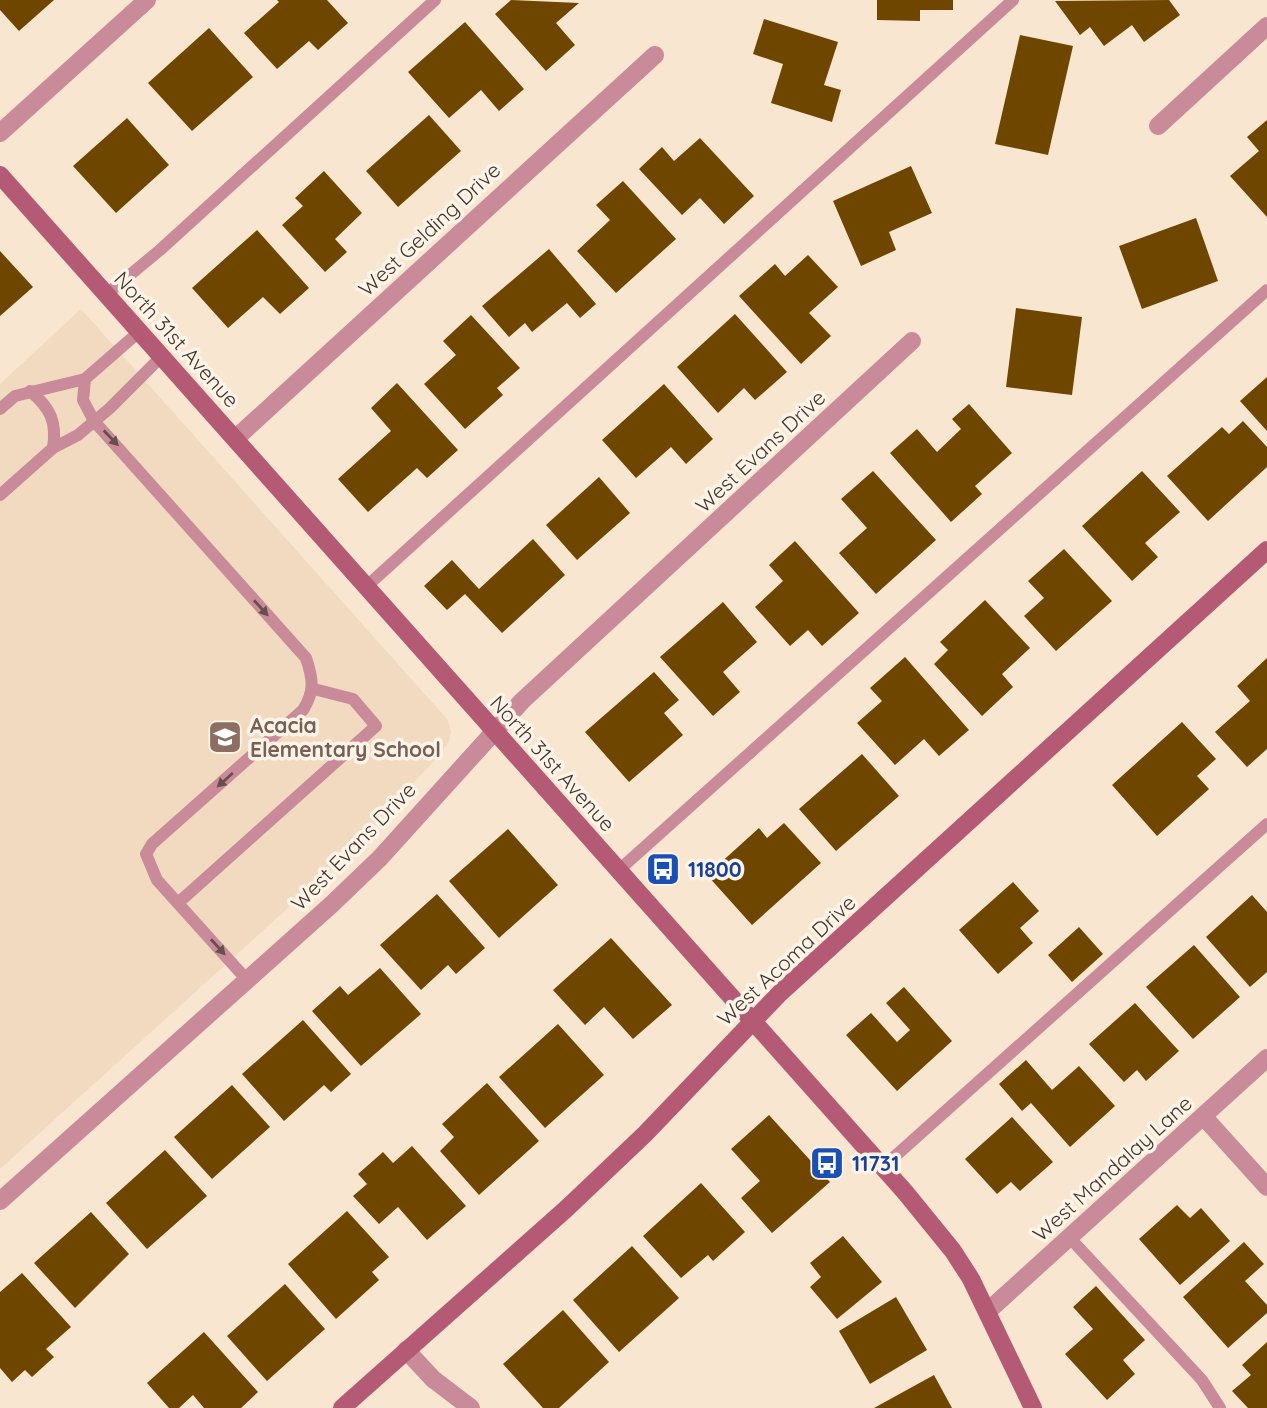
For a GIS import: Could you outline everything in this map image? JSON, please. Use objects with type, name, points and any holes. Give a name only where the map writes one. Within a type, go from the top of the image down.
[{"type":"street","points":[[0,133],[147,0]]},
{"type":"street","points":[[1158,126],[1267,26]]},
{"type":"street","name":"West Gelding Drive","points":[[235,439],[655,55]]},
{"type":"street","name":"North 31st Avenue","points":[[0,175],[883,1167],[953,1251],[988,1311],[1033,1408]]},
{"type":"street","name":"West Evans Drive","points":[[0,1201],[380,858],[495,729],[912,341]]},
{"type":"street","name":"West Acoma Drive","points":[[342,1408],[576,1199],[645,1134],[753,1021],[1267,550]]},
{"type":"street","name":"West Mandalay Lane","points":[[988,1311],[1267,1058]]},
{"type":"street","points":[[1203,1116],[1267,1186]]},
{"type":"street","points":[[406,1350],[433,1378],[471,1408]]},
{"type":"lane","points":[[107,293],[160,250],[435,0]]},
{"type":"lane","points":[[367,586],[1013,0]]},
{"type":"lane","points":[[619,870],[1267,290]]},
{"type":"lane","points":[[0,409],[15,396],[85,379],[140,331]]},
{"type":"lane","points":[[0,495],[52,449],[78,435],[162,356]]},
{"type":"lane","points":[[85,379],[83,400],[94,421],[306,658],[314,689],[303,710],[152,844],[146,854],[157,880],[247,980]]},
{"type":"lane","points":[[30,391],[50,413],[56,429],[52,449]]},
{"type":"lane","points":[[178,903],[376,726],[353,699],[314,689]]},
{"type":"lane","points":[[883,1167],[1267,824]]},
{"type":"lane","points":[[1069,1237],[1202,1380],[1220,1408]]},
{"type":"shaded area","name":"Acacia Elementary School","points":[[81,309],[447,719],[451,731],[449,742],[434,761],[341,860],[0,1169],[0,384]]},
{"type":"building","points":[[0,0],[54,0],[19,31],[0,10]]},
{"type":"building","points":[[277,0],[327,0],[348,23],[318,50],[309,41],[277,69],[244,33],[279,2]]},
{"type":"building","points":[[511,0],[579,3],[556,23],[575,45],[546,71],[495,14]]},
{"type":"building","points":[[877,0],[953,0],[953,10],[920,10],[920,21],[877,20]]},
{"type":"building","points":[[1169,0],[1180,15],[1144,42],[1132,25],[1104,46],[1090,27],[1080,35],[1055,1]]},
{"type":"building","points":[[764,19],[838,42],[824,85],[841,90],[832,122],[771,103],[783,64],[753,54]]},
{"type":"building","points":[[465,22],[524,89],[499,111],[481,90],[449,118],[408,72]]},
{"type":"building","points":[[209,28],[253,77],[192,131],[148,83]]},
{"type":"building","points":[[1020,35],[1073,46],[1048,155],[995,144]]},
{"type":"building","points":[[429,115],[461,151],[398,207],[366,171]]},
{"type":"building","points":[[127,118],[169,165],[116,213],[73,166]]},
{"type":"building","points":[[1267,120],[1267,217],[1230,176],[1259,151],[1247,137]]},
{"type":"building","points":[[700,138],[754,196],[724,224],[700,198],[682,215],[639,169],[662,147],[674,161]]},
{"type":"building","points":[[911,166],[932,213],[889,232],[896,250],[861,266],[833,201]]},
{"type":"building","points":[[324,171],[362,213],[335,239],[347,252],[325,272],[282,225],[303,206],[295,198]]},
{"type":"building","points":[[623,181],[676,239],[616,293],[577,251],[610,220],[596,205]]},
{"type":"building","points":[[1196,218],[1218,281],[1142,309],[1119,246]]},
{"type":"building","points":[[257,230],[309,288],[280,314],[263,297],[228,328],[192,288]]},
{"type":"building","points":[[549,249],[596,304],[580,318],[567,303],[532,332],[525,323],[509,337],[482,306]]},
{"type":"building","points":[[0,251],[33,287],[0,316]]},
{"type":"building","points":[[808,255],[838,287],[809,313],[831,336],[801,364],[739,296],[775,264],[785,276]]},
{"type":"building","points":[[1016,308],[1082,317],[1072,395],[1006,387]]},
{"type":"building","points":[[735,314],[787,372],[755,400],[744,388],[718,413],[677,367]]},
{"type":"building","points":[[471,315],[520,368],[497,388],[503,395],[465,429],[424,384],[456,355],[443,341]]},
{"type":"building","points":[[1267,377],[1267,431],[1240,401]]},
{"type":"building","points":[[397,383],[458,450],[427,478],[417,468],[368,512],[338,479],[391,431],[371,408]]},
{"type":"building","points":[[664,384],[713,439],[686,464],[671,447],[636,478],[602,440]]},
{"type":"building","points":[[969,404],[1012,453],[975,486],[982,494],[951,522],[890,453],[917,429],[937,452],[961,429],[952,419]]},
{"type":"building","points":[[1243,421],[1267,447],[1267,467],[1208,521],[1167,476],[1222,427],[1229,434]]},
{"type":"building","points":[[873,471],[936,540],[876,594],[839,553],[867,528],[841,499]]},
{"type":"building","points":[[1142,471],[1180,512],[1145,543],[1158,557],[1132,581],[1082,526]]},
{"type":"building","points":[[599,477],[630,513],[577,560],[546,525]]},
{"type":"building","points":[[533,539],[565,575],[502,633],[465,594],[447,610],[424,586],[452,560],[479,589]]},
{"type":"building","points":[[795,541],[859,613],[822,646],[808,630],[790,646],[755,607],[783,581],[769,565]]},
{"type":"building","points":[[1064,549],[1112,601],[1056,651],[1024,616],[1044,598],[1028,581]]},
{"type":"building","points":[[985,600],[1030,648],[1002,674],[1013,687],[982,716],[934,664],[948,650],[940,642]]},
{"type":"building","points":[[723,602],[757,642],[723,672],[740,692],[713,716],[660,657]]},
{"type":"building","points":[[905,657],[969,730],[939,756],[924,739],[895,765],[857,723],[882,701],[870,688]]},
{"type":"building","points":[[1267,658],[1267,749],[1247,767],[1215,732],[1250,701],[1237,686]]},
{"type":"building","points":[[654,672],[679,700],[664,713],[683,735],[629,782],[585,732]]},
{"type":"building","points":[[1182,722],[1216,759],[1197,776],[1209,789],[1157,836],[1112,785]]},
{"type":"building","points":[[862,754],[899,796],[836,851],[799,809]]},
{"type":"building","points":[[784,823],[821,863],[752,925],[707,875],[759,828],[767,838]]},
{"type":"building","points":[[508,829],[558,885],[499,938],[449,881]]},
{"type":"building","points":[[1013,882],[1039,911],[1020,928],[1033,943],[998,974],[959,930]]},
{"type":"building","points":[[437,894],[485,948],[456,974],[448,965],[421,990],[380,945]]},
{"type":"building","points":[[1252,895],[1267,912],[1267,972],[1250,987],[1206,937]]},
{"type":"building","points":[[1079,927],[1103,954],[1072,982],[1048,955]]},
{"type":"building","points":[[611,938],[672,1005],[633,1039],[604,1007],[585,1025],[553,990]]},
{"type":"building","points":[[1194,945],[1240,997],[1193,1039],[1146,987]]},
{"type":"building","points":[[380,968],[421,1014],[361,1066],[312,1011],[340,986],[348,995]]},
{"type":"building","points":[[904,987],[952,1041],[897,1091],[846,1035],[871,1013],[897,1042],[910,1030],[886,1003]]},
{"type":"building","points":[[1135,1003],[1179,1051],[1146,1081],[1137,1070],[1124,1082],[1089,1044]]},
{"type":"building","points":[[303,1020],[351,1074],[331,1092],[324,1085],[284,1121],[242,1074]]},
{"type":"building","points":[[558,1024],[604,1075],[545,1128],[499,1077]]},
{"type":"building","points":[[1026,1060],[1052,1090],[1079,1066],[1115,1106],[1070,1147],[1031,1103],[1022,1111],[999,1084]]},
{"type":"building","points":[[487,1083],[539,1141],[479,1195],[440,1151],[454,1137],[442,1124]]},
{"type":"building","points":[[232,1085],[270,1127],[212,1179],[174,1137]]},
{"type":"building","points":[[769,1115],[830,1182],[772,1233],[741,1198],[760,1181],[731,1149]]},
{"type":"building","points":[[1012,1117],[1053,1162],[1020,1191],[1011,1182],[997,1194],[965,1159]]},
{"type":"building","points":[[412,1146],[466,1206],[427,1240],[398,1207],[379,1224],[353,1196],[367,1184],[358,1174],[383,1152],[393,1163]]},
{"type":"building","points":[[165,1150],[207,1196],[147,1249],[106,1203]]},
{"type":"building","points":[[701,1183],[745,1232],[713,1261],[708,1255],[681,1278],[643,1236]]},
{"type":"building","points":[[1177,1205],[1190,1218],[1201,1208],[1230,1241],[1180,1285],[1139,1239]]},
{"type":"building","points":[[347,1211],[389,1257],[372,1272],[379,1280],[336,1319],[288,1264]]},
{"type":"building","points":[[91,1212],[129,1254],[75,1308],[34,1263]]},
{"type":"building","points":[[843,1236],[882,1282],[837,1319],[810,1287],[821,1277],[810,1263]]},
{"type":"building","points":[[1244,1242],[1264,1264],[1245,1281],[1267,1305],[1267,1313],[1228,1348],[1183,1297]]},
{"type":"building","points":[[632,1246],[679,1298],[619,1352],[573,1300]]},
{"type":"building","points":[[22,1273],[71,1327],[46,1349],[54,1357],[32,1377],[25,1370],[12,1382],[0,1368],[0,1292]]},
{"type":"building","points":[[285,1284],[325,1329],[267,1381],[227,1336]]},
{"type":"building","points":[[1096,1286],[1145,1340],[1123,1360],[1135,1374],[1107,1400],[1065,1354],[1093,1329],[1073,1307]]},
{"type":"building","points":[[896,1297],[927,1350],[870,1384],[839,1331]]},
{"type":"building","points":[[563,1310],[609,1362],[559,1408],[543,1408],[503,1364]]},
{"type":"building","points":[[204,1332],[258,1392],[241,1408],[204,1408],[193,1395],[179,1408],[169,1408],[147,1383]]},
{"type":"building","points":[[1267,1342],[1267,1408],[1248,1408],[1232,1391],[1251,1375],[1242,1365]]},
{"type":"building","points":[[934,1375],[952,1408],[874,1408]]},
{"type":"place","name":"Acacia Elementary School","points":[[225,737]]},
{"type":"place","name":"11800","points":[[663,869]]},
{"type":"place","name":"11731","points":[[827,1163]]}]
